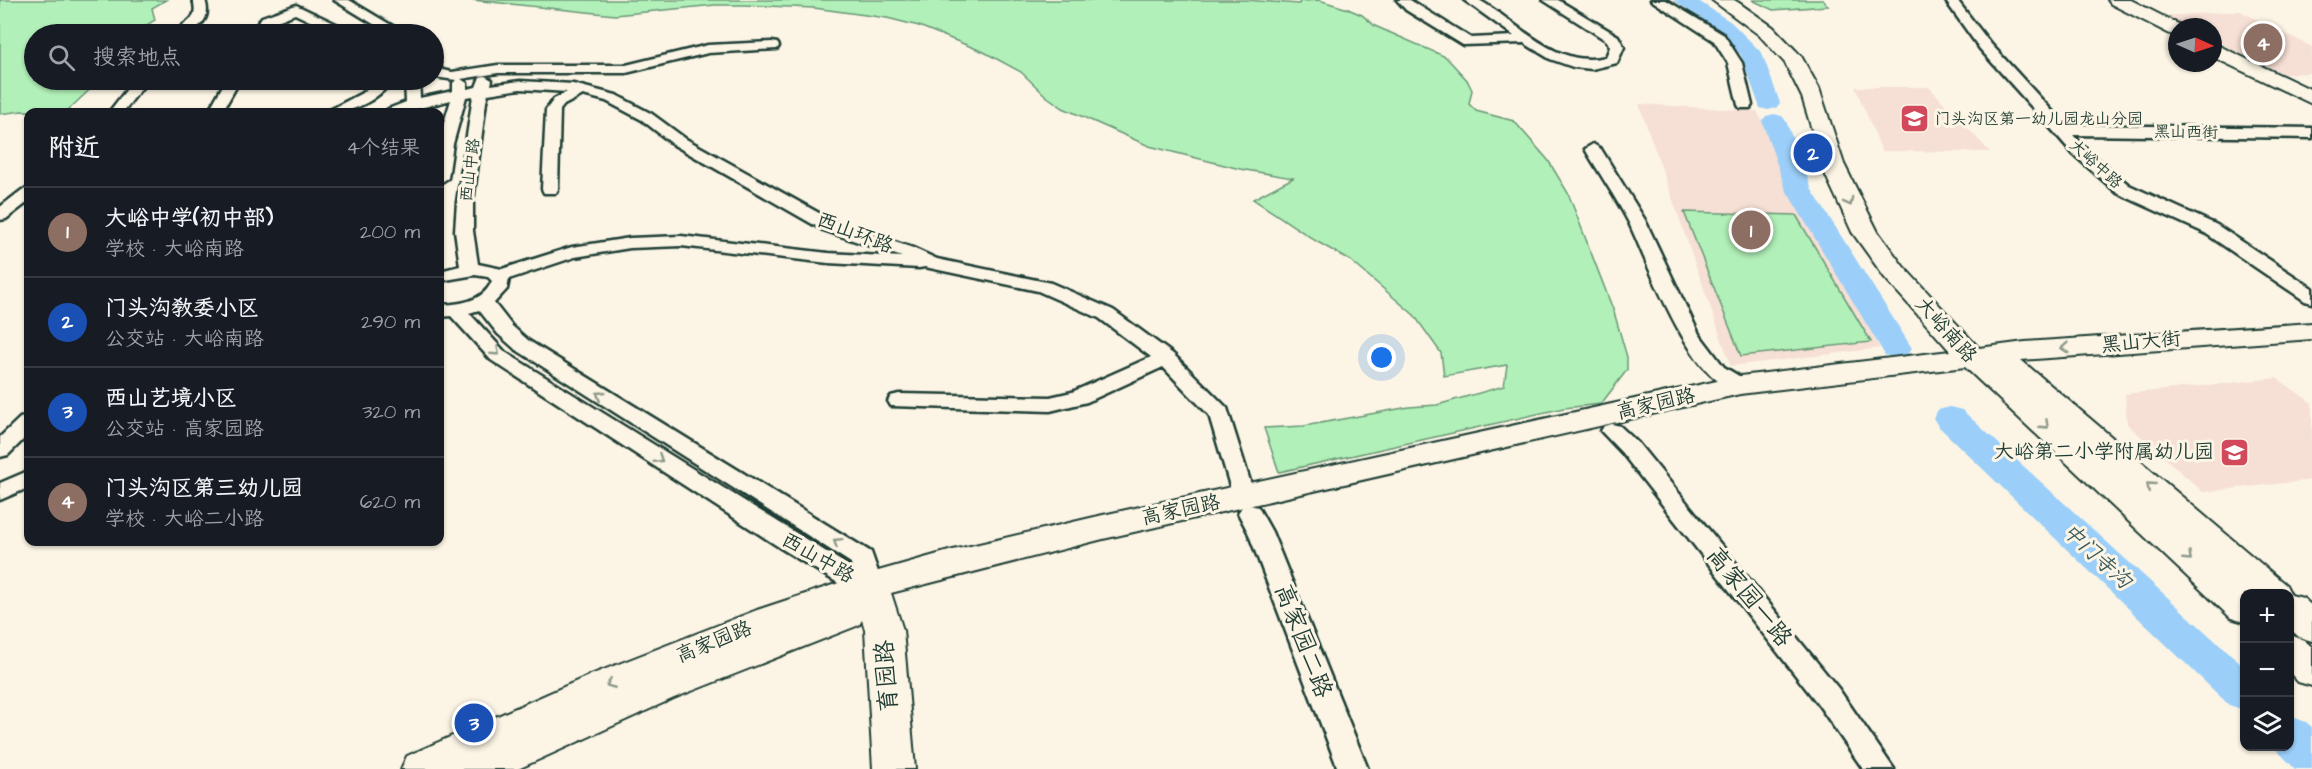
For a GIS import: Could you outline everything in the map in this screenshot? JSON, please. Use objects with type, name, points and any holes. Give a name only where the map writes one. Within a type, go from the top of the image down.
[{"type":"main road","name":"大峪南路","points":[[1721,0],[1760,26],[1781,45],[1801,71],[1812,95],[1825,142],[1843,190],[1866,234],[1904,283],[1992,364],[2240,604]]},
{"type":"main road","name":"大峪南路","points":[[1734,0],[1771,23],[1804,53],[1820,76],[1853,167],[1898,248],[1992,364],[2267,589]]},
{"type":"main road","points":[[2117,0],[2168,26]]},
{"type":"main road","points":[[2222,54],[2312,99]]},
{"type":"main road","name":"黑山大街","points":[[1992,364],[2188,339],[2312,331]]},
{"type":"main road","name":"黑山大街","points":[[1992,364],[2312,345]]},
{"type":"main road","name":"高家园路","points":[[422,769],[607,685],[770,620],[1740,385],[1992,364]]},
{"type":"main road","name":"高家园路","points":[[1247,505],[1612,431],[1752,398],[1992,364]]},
{"type":"main road","name":"高家园路","points":[[478,769],[536,740],[873,595]]},
{"type":"main road","name":"育园路","points":[[873,595],[884,630],[894,769]]},
{"type":"main road","points":[[2294,612],[2312,627]]},
{"type":"main road","points":[[2294,654],[2312,670]]},
{"type":"street","points":[[194,24],[198,21],[202,9],[199,0]]},
{"type":"street","points":[[340,0],[382,24]]},
{"type":"street","points":[[1403,0],[1410,7],[1468,42],[1528,39]]},
{"type":"street","points":[[1470,0],[1557,57],[1591,66],[1612,60],[1617,47],[1613,39],[1549,0]]},
{"type":"street","points":[[1657,0],[1719,38],[1735,63],[1745,105]]},
{"type":"street","name":"大峪中路","points":[[1951,0],[1985,46],[2080,152],[2123,189],[2211,229],[2312,297]]},
{"type":"street","points":[[326,3],[363,24]]},
{"type":"street","points":[[264,24],[267,20],[296,9],[325,24]]},
{"type":"street","points":[[444,77],[460,85],[486,72],[498,69],[626,69],[708,49],[772,46]]},
{"type":"street","name":"西山中路","points":[[470,269],[464,231],[465,202],[479,102],[484,90],[486,72]]},
{"type":"street","name":"西山中路","points":[[444,151],[460,85]]},
{"type":"street","name":"西山环路","points":[[403,108],[460,85],[484,90],[520,85],[581,90],[611,98],[647,117],[680,142],[829,226],[907,252],[932,263],[1044,287],[1106,314],[1166,358],[1219,413],[1247,505]]},
{"type":"street","points":[[119,108],[133,90]]},
{"type":"street","points":[[217,108],[227,90]]},
{"type":"street","points":[[342,108],[375,90]]},
{"type":"street","points":[[412,90],[413,104]]},
{"type":"street","points":[[550,189],[553,110],[559,102],[581,90]]},
{"type":"street","name":"黑山西街","points":[[2060,130],[2312,133]]},
{"type":"street","points":[[1593,149],[1636,220],[1690,335],[1717,371],[1740,385]]},
{"type":"street","points":[[0,215],[24,197]]},
{"type":"street","points":[[444,275],[470,269],[486,269],[500,276],[572,252],[630,243],[681,241],[828,258],[932,263]]},
{"type":"street","points":[[448,311],[482,301],[500,287],[500,276]]},
{"type":"street","name":"西山中路","points":[[482,301],[505,330],[522,345],[862,558],[873,595]]},
{"type":"street","name":"西山中路","points":[[448,311],[498,356],[873,595]]},
{"type":"street","points":[[899,400],[1050,404],[1079,397],[1166,358]]},
{"type":"street","points":[[0,450],[24,427]]},
{"type":"street","name":"高家园一路","points":[[1612,431],[1629,448],[1821,687],[1879,769]]},
{"type":"street","points":[[0,492],[24,481]]},
{"type":"street","name":"高家园二路","points":[[1247,505],[1260,532],[1353,769]]},
{"type":"shaded area","points":[[2240,11],[2312,47],[2312,73],[2284,74],[2222,44],[2222,18],[2168,18],[2163,16]]},
{"type":"shaded area","name":"门头沟区第一幼儿园龙山分园","points":[[1855,87],[1929,87],[1990,152],[1882,151]]},
{"type":"shaded area","points":[[1639,104],[1757,111],[1880,348],[1731,366]]},
{"type":"shaded area","name":"大峪第二小学附属幼儿园","points":[[2277,378],[2312,403],[2312,480],[2203,492],[2127,424],[2125,394]]},
{"type":"green space","points":[[0,0],[166,0],[152,8],[155,20],[149,24],[24,24],[24,90],[89,90],[70,108],[24,108],[24,111],[0,114]]},
{"type":"green space","points":[[472,0],[1246,0],[1299,4],[1300,1],[1319,0],[1348,9],[1362,15],[1375,26],[1446,57],[1467,80],[1472,90],[1469,104],[1476,111],[1514,121],[1548,160],[1568,193],[1614,312],[1627,357],[1627,370],[1601,404],[1564,408],[1279,472],[1264,428],[1304,426],[1409,407],[1437,405],[1504,386],[1507,365],[1444,376],[1441,353],[1414,315],[1351,261],[1316,241],[1253,199],[1293,178],[1240,169],[1149,146],[1063,108],[1046,96],[1021,72],[984,52],[919,26],[887,18],[814,8],[745,5],[715,5],[615,15]]},
{"type":"green space","points":[[1752,0],[1823,0],[1828,6],[1773,10]]},
{"type":"green space","points":[[1684,212],[1796,215],[1871,342],[1741,356]]},
{"type":"waterway","name":"中门寺沟","points":[[1683,0],[1724,26],[1751,53],[1768,103]]},
{"type":"waterway","name":"中门寺沟","points":[[1774,121],[1799,190],[1896,348]]},
{"type":"waterway","name":"中门寺沟","points":[[1950,418],[2240,689]]},
{"type":"waterway","name":"中门寺沟","points":[[2294,739],[2312,756]]},
{"type":"place","name":"门头沟区第三幼儿园","points":[[2263,43]]},
{"type":"place","name":"门头沟区第一幼儿园龙山分园","points":[[1914,119]]},
{"type":"place","name":"门头沟教委小区","points":[[1813,153]]},
{"type":"place","name":"大峪中学(初中部)","points":[[1751,230]]},
{"type":"place","name":"大峪第二小学附属幼儿园","points":[[2235,452]]},
{"type":"place","name":"西山艺境小区","points":[[474,723]]}]
